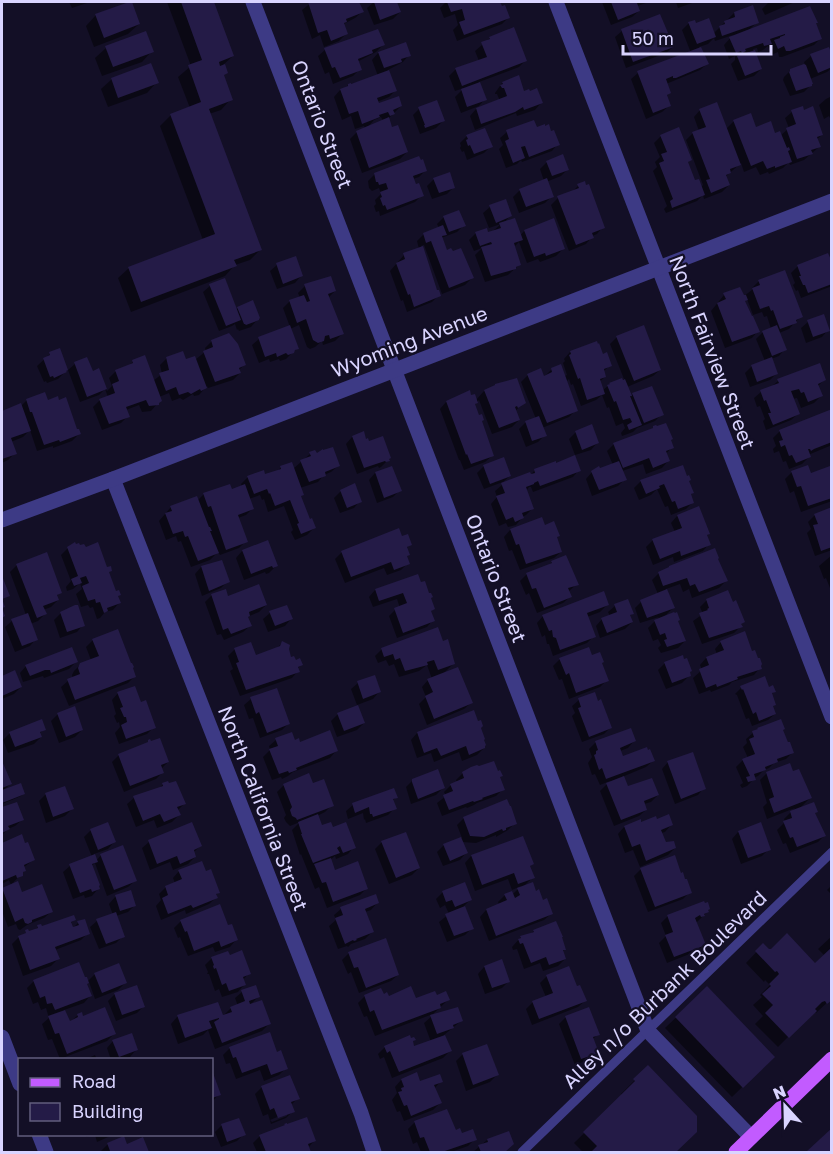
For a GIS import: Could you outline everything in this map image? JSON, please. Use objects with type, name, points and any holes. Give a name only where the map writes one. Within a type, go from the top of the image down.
[{"type":"main road","points":[[736,1152],[831,1059]]},
{"type":"street","name":"Ontario Street","points":[[253,2],[648,1031],[751,1137]]},
{"type":"street","name":"North Fairview Street","points":[[556,2],[831,717]]},
{"type":"street","name":"Wyoming Avenue","points":[[2,520],[831,201]]},
{"type":"street","name":"North California Street","points":[[113,479],[361,1113],[374,1152]]},
{"type":"street","points":[[2,1037],[18,1079]]},
{"type":"street","points":[[40,1136],[46,1152]]},
{"type":"lane","name":"Alley n/o Burbank Boulevard","points":[[522,1152],[831,852]]},
{"type":"building","points":[[132,2],[140,24],[104,38],[95,14]]},
{"type":"building","points":[[181,2],[214,2],[234,56],[219,62],[220,66],[225,64],[228,73],[224,75],[233,100],[209,109],[262,250],[234,260],[237,266],[141,302],[128,267],[215,234],[170,114],[201,102],[188,65],[202,60]]},
{"type":"building","points":[[308,2],[359,2],[364,12],[346,19],[347,22],[344,23],[348,34],[331,41],[327,30],[318,33]]},
{"type":"building","points":[[374,2],[397,2],[401,12],[380,20]]},
{"type":"building","points":[[447,2],[500,2],[502,6],[505,5],[510,18],[464,35],[459,22],[465,20],[462,9],[451,12]]},
{"type":"building","points":[[611,2],[641,2],[637,3],[640,11],[618,20]]},
{"type":"building","points":[[753,5],[759,23],[722,36],[719,26],[725,24],[724,21],[735,17],[734,12]]},
{"type":"building","points":[[810,6],[822,39],[786,51],[784,46],[778,49],[774,40],[785,34],[770,39],[772,44],[764,46],[763,43],[745,49],[746,51],[742,53],[741,51],[736,53],[729,37]]},
{"type":"building","points":[[660,14],[674,47],[633,62],[621,29]]},
{"type":"building","points":[[709,18],[716,37],[697,44],[688,22],[695,20],[696,23]]},
{"type":"building","points":[[514,27],[527,61],[462,86],[455,68],[487,57],[481,42]]},
{"type":"building","points":[[378,29],[385,45],[358,59],[362,70],[340,78],[335,67],[332,68],[324,48]]},
{"type":"building","points":[[146,31],[154,52],[113,67],[105,46]]},
{"type":"building","points":[[406,42],[411,56],[401,59],[402,62],[384,68],[378,52]]},
{"type":"building","points":[[701,47],[709,64],[676,78],[673,76],[666,79],[671,93],[667,95],[671,106],[653,113],[637,71]]},
{"type":"building","points":[[829,47],[832,67],[818,73],[810,54]]},
{"type":"building","points":[[755,50],[762,69],[745,76],[737,56]]},
{"type":"building","points":[[151,63],[159,83],[118,98],[111,78]]},
{"type":"building","points":[[804,64],[813,84],[796,91],[789,72],[790,69]]},
{"type":"building","points":[[389,70],[397,91],[377,98],[379,103],[399,96],[402,106],[393,110],[395,114],[390,116],[388,112],[362,124],[358,111],[349,114],[340,89]]},
{"type":"building","points":[[519,75],[524,91],[537,88],[543,103],[524,110],[523,107],[481,124],[476,108],[507,96],[500,85]]},
{"type":"building","points":[[480,82],[487,100],[467,107],[461,89]]},
{"type":"building","points":[[437,100],[445,121],[425,128],[418,107]]},
{"type":"building","points":[[717,102],[741,165],[730,169],[731,173],[726,175],[730,185],[711,193],[706,180],[710,179],[692,132],[706,127],[699,109]]},
{"type":"building","points":[[803,106],[804,110],[813,106],[823,135],[817,137],[821,147],[811,150],[813,154],[797,159],[786,128],[796,124],[791,110]]},
{"type":"building","points":[[751,113],[756,127],[771,121],[775,133],[780,131],[787,148],[789,147],[792,162],[767,169],[763,161],[751,166],[733,120]]},
{"type":"building","points":[[389,117],[392,127],[398,125],[408,152],[369,168],[356,131]]},
{"type":"building","points":[[534,120],[537,127],[549,124],[560,145],[529,157],[525,146],[521,147],[525,158],[513,163],[505,141],[509,139],[506,130]]},
{"type":"building","points":[[679,127],[692,160],[688,162],[695,180],[699,179],[705,195],[672,208],[670,201],[673,199],[659,163],[664,161],[661,154],[667,152],[660,135]]},
{"type":"building","points":[[485,128],[493,147],[474,154],[470,145],[468,146],[466,135]]},
{"type":"building","points":[[563,154],[569,170],[552,176],[546,161]]},
{"type":"building","points":[[419,156],[421,160],[423,159],[427,171],[413,176],[416,184],[419,183],[424,196],[387,210],[380,198],[382,197],[380,192],[388,189],[386,183],[379,185],[374,173]]},
{"type":"building","points":[[450,172],[455,188],[439,193],[433,178]]},
{"type":"building","points":[[547,178],[554,197],[526,207],[519,189]]},
{"type":"building","points":[[585,181],[586,185],[589,184],[605,228],[592,233],[594,238],[576,245],[557,196],[579,188],[577,184]]},
{"type":"building","points":[[506,199],[512,216],[496,223],[489,205]]},
{"type":"building","points":[[459,210],[466,226],[449,232],[443,216]]},
{"type":"building","points":[[515,218],[523,240],[514,243],[521,265],[516,269],[491,276],[481,247],[492,244],[491,242],[480,246],[475,232],[487,228],[488,232],[501,228],[499,223]]},
{"type":"building","points":[[554,218],[565,249],[546,256],[545,253],[534,257],[524,230]]},
{"type":"building","points":[[443,225],[447,235],[442,236],[447,250],[451,248],[453,251],[461,248],[474,278],[449,288],[431,241],[426,243],[423,233]]},
{"type":"building","points":[[423,246],[441,296],[414,307],[396,263],[405,259],[403,253]]},
{"type":"building","points":[[828,253],[832,262],[832,284],[808,293],[799,276],[801,276],[797,265]]},
{"type":"building","points":[[296,256],[303,276],[283,284],[276,263]]},
{"type":"building","points":[[785,270],[803,317],[796,320],[797,323],[780,329],[773,310],[771,311],[769,306],[760,309],[752,288],[760,285],[758,280]]},
{"type":"building","points":[[331,276],[336,291],[328,294],[344,334],[330,339],[329,335],[325,336],[324,341],[318,343],[313,340],[306,319],[297,323],[289,300],[304,295],[307,302],[310,301],[304,284]]},
{"type":"building","points":[[225,278],[241,320],[226,326],[209,284]]},
{"type":"building","points":[[740,287],[746,295],[748,300],[745,301],[760,332],[732,342],[717,303],[726,299],[723,293]]},
{"type":"building","points":[[253,300],[260,318],[246,325],[237,307]]},
{"type":"building","points":[[824,314],[830,331],[813,337],[807,320]]},
{"type":"building","points":[[290,325],[299,349],[288,355],[286,353],[277,357],[276,353],[265,357],[258,337]]},
{"type":"building","points":[[644,325],[661,370],[634,381],[616,336]]},
{"type":"building","points":[[777,325],[787,350],[772,356],[762,331]]},
{"type":"building","points":[[229,333],[238,344],[246,365],[239,368],[241,373],[215,382],[203,351],[213,347],[211,340]]},
{"type":"building","points":[[597,341],[603,354],[607,352],[612,366],[604,369],[606,377],[600,379],[605,394],[587,400],[569,355],[570,351]]},
{"type":"building","points":[[60,348],[68,370],[54,378],[50,377],[43,358],[50,355],[49,352]]},
{"type":"building","points":[[183,351],[186,359],[195,356],[207,388],[191,394],[188,392],[179,395],[176,387],[166,391],[159,373],[169,370],[166,357]]},
{"type":"building","points":[[145,355],[162,401],[159,405],[149,406],[146,400],[126,407],[130,417],[109,424],[99,399],[115,393],[112,384],[119,381],[115,370]]},
{"type":"building","points":[[87,357],[93,371],[99,368],[107,389],[87,397],[74,362]]},
{"type":"building","points":[[772,357],[778,374],[757,382],[751,365]]},
{"type":"building","points":[[820,363],[826,380],[818,384],[823,396],[808,402],[804,392],[801,393],[799,389],[791,391],[800,414],[773,425],[768,413],[771,413],[760,390],[779,383],[777,379]]},
{"type":"building","points":[[561,364],[578,411],[547,423],[527,374],[541,368],[544,376],[552,372],[551,368]]},
{"type":"building","points":[[517,378],[526,403],[518,408],[515,407],[520,420],[499,428],[484,390],[495,384]]},
{"type":"building","points":[[622,378],[625,379],[642,425],[629,430],[627,425],[632,422],[630,418],[623,420],[607,385]]},
{"type":"building","points":[[652,386],[664,415],[644,423],[632,393]]},
{"type":"building","points":[[470,390],[471,395],[475,394],[478,403],[475,404],[479,415],[482,414],[484,420],[482,421],[494,456],[471,464],[446,401]]},
{"type":"building","points":[[45,392],[48,400],[58,396],[59,400],[66,397],[77,429],[81,434],[44,445],[26,399]]},
{"type":"building","points":[[21,403],[31,431],[11,438],[17,454],[2,459],[2,411]]},
{"type":"building","points":[[832,409],[832,442],[811,451],[808,449],[811,457],[796,463],[792,455],[789,456],[785,445],[781,447],[779,441],[783,440],[779,430]]},
{"type":"building","points":[[539,416],[547,436],[532,441],[525,421]]},
{"type":"building","points":[[666,423],[674,448],[666,451],[670,461],[653,468],[649,458],[623,468],[613,443]]},
{"type":"building","points":[[592,424],[599,443],[582,450],[575,431]]},
{"type":"building","points":[[364,431],[369,441],[383,436],[390,461],[364,468],[352,436]]},
{"type":"building","points":[[333,447],[340,466],[325,472],[326,476],[309,482],[300,460],[311,456],[309,452],[315,450],[317,453]]},
{"type":"building","points":[[575,455],[581,471],[540,486],[538,481],[526,487],[534,509],[522,513],[524,518],[515,522],[513,517],[506,520],[496,496],[505,493],[501,483],[530,472],[535,473],[534,469]]},
{"type":"building","points":[[504,457],[511,476],[490,484],[483,465]]},
{"type":"building","points":[[619,461],[627,480],[599,490],[591,471],[599,466],[600,468]]},
{"type":"building","points":[[292,462],[304,495],[301,496],[316,528],[301,534],[290,500],[275,506],[267,489],[254,494],[247,476],[264,470],[265,474],[281,469],[280,466]]},
{"type":"building","points":[[683,465],[691,480],[689,481],[694,493],[691,494],[694,503],[678,509],[675,501],[672,502],[664,484],[646,494],[640,480]]},
{"type":"building","points":[[808,465],[811,473],[830,466],[832,469],[832,498],[808,506],[801,486],[797,487],[791,471]]},
{"type":"building","points":[[392,466],[402,491],[384,498],[375,472]]},
{"type":"building","points":[[355,483],[362,502],[347,508],[340,490]]},
{"type":"building","points":[[230,484],[232,489],[245,484],[254,509],[238,515],[248,542],[226,550],[211,506],[208,507],[203,493]]},
{"type":"building","points":[[197,496],[219,553],[198,561],[188,536],[185,537],[183,531],[173,534],[165,513],[172,511],[170,506]]},
{"type":"building","points":[[699,506],[710,534],[707,535],[711,545],[681,556],[680,551],[660,559],[652,539],[682,528],[677,515]]},
{"type":"building","points":[[832,507],[832,547],[821,551],[813,525],[818,524],[814,514]]},
{"type":"building","points":[[542,517],[545,525],[554,521],[560,536],[557,537],[562,552],[526,564],[519,544],[516,545],[510,529]]},
{"type":"building","points":[[399,528],[402,536],[408,534],[412,545],[407,547],[410,564],[394,570],[391,562],[351,577],[341,551]]},
{"type":"building","points":[[268,540],[278,566],[251,574],[242,550]]},
{"type":"building","points":[[75,542],[80,545],[84,544],[86,547],[98,542],[107,567],[111,566],[112,571],[109,572],[116,591],[119,590],[121,595],[118,596],[121,603],[107,608],[108,611],[104,613],[100,602],[96,603],[95,599],[88,601],[82,586],[89,583],[86,576],[80,578],[82,583],[74,586],[71,579],[78,576],[67,547]]},
{"type":"building","points":[[715,548],[728,581],[699,592],[695,584],[690,586],[687,578],[663,586],[658,572]]},
{"type":"building","points":[[47,552],[62,593],[57,595],[59,600],[43,606],[47,614],[37,618],[16,564]]},
{"type":"building","points":[[566,555],[579,585],[568,588],[572,597],[544,608],[536,588],[532,589],[526,573]]},
{"type":"building","points":[[222,560],[230,582],[209,591],[201,566]]},
{"type":"building","points":[[418,574],[421,582],[425,581],[433,597],[431,598],[435,609],[431,611],[435,621],[403,633],[394,608],[407,603],[403,593],[379,601],[375,589]]},
{"type":"building","points":[[2,576],[10,596],[2,599]]},
{"type":"building","points":[[259,584],[267,605],[249,612],[248,617],[252,626],[231,634],[228,628],[223,630],[211,594],[226,589],[228,596]]},
{"type":"building","points":[[667,589],[675,608],[647,618],[640,600]]},
{"type":"building","points":[[728,590],[733,602],[736,600],[745,622],[741,624],[743,627],[709,638],[699,613],[709,608],[706,599]]},
{"type":"building","points":[[604,591],[609,605],[587,613],[596,637],[560,650],[552,630],[549,631],[542,615]]},
{"type":"building","points":[[628,599],[634,614],[630,615],[633,622],[607,633],[601,618],[617,612],[614,604]]},
{"type":"building","points":[[78,605],[85,626],[67,632],[60,612]]},
{"type":"building","points":[[287,605],[293,619],[275,626],[269,611]]},
{"type":"building","points":[[677,612],[686,641],[667,647],[664,640],[667,639],[665,633],[660,635],[654,620]]},
{"type":"building","points":[[28,613],[38,640],[22,646],[11,619]]},
{"type":"building","points":[[438,627],[443,641],[448,639],[455,664],[438,670],[434,660],[427,662],[428,665],[405,671],[400,658],[395,660],[393,654],[384,657],[381,648]]},
{"type":"building","points":[[118,629],[136,677],[75,700],[67,679],[80,674],[78,668],[80,663],[99,656],[92,639]]},
{"type":"building","points":[[745,631],[752,651],[755,650],[760,658],[762,669],[737,677],[738,679],[717,687],[716,684],[706,688],[699,669],[709,665],[706,657],[724,650],[720,641]]},
{"type":"building","points":[[282,641],[290,645],[291,657],[294,656],[296,660],[300,658],[303,665],[298,667],[300,672],[246,690],[236,663],[239,662],[234,648],[251,642],[256,655],[280,646]]},
{"type":"building","points":[[72,647],[78,662],[51,673],[50,670],[45,670],[30,676],[25,665]]},
{"type":"building","points":[[589,647],[592,655],[600,652],[609,681],[576,693],[569,673],[566,675],[559,658]]},
{"type":"building","points":[[683,655],[684,659],[687,658],[692,671],[691,676],[672,683],[664,662]]},
{"type":"building","points":[[458,667],[473,703],[434,719],[425,696],[433,692],[427,679]]},
{"type":"building","points":[[15,670],[22,687],[2,696],[2,676]]},
{"type":"building","points":[[375,675],[381,692],[363,699],[357,681]]},
{"type":"building","points":[[765,676],[769,687],[773,685],[776,692],[772,693],[776,714],[759,721],[756,712],[753,714],[740,686]]},
{"type":"building","points":[[135,686],[141,702],[146,700],[156,728],[126,739],[121,725],[127,722],[120,708],[123,707],[117,692]]},
{"type":"building","points":[[277,688],[290,724],[267,733],[259,712],[256,714],[250,697]]},
{"type":"building","points":[[595,692],[598,701],[601,699],[612,728],[589,737],[578,708],[581,707],[578,698]]},
{"type":"building","points":[[358,705],[365,723],[344,731],[337,713]]},
{"type":"building","points":[[75,706],[83,730],[66,737],[57,713]]},
{"type":"building","points":[[474,710],[478,721],[481,720],[483,726],[481,728],[485,748],[469,755],[466,746],[441,756],[437,748],[424,753],[417,732]]},
{"type":"building","points":[[42,719],[46,730],[40,732],[42,737],[15,747],[9,732]]},
{"type":"building","points":[[781,719],[785,729],[783,730],[794,753],[777,759],[778,762],[765,767],[766,770],[754,774],[756,780],[748,782],[746,777],[750,776],[742,759],[755,754],[749,739],[754,737],[752,731]]},
{"type":"building","points":[[631,728],[636,741],[620,748],[623,756],[647,747],[655,761],[606,779],[602,768],[599,770],[594,755],[598,750],[595,741]]},
{"type":"building","points":[[330,730],[338,751],[296,768],[297,770],[279,774],[269,749],[278,746],[275,738],[292,732],[295,740],[299,738],[300,742]]},
{"type":"building","points":[[160,738],[169,762],[161,765],[164,773],[130,786],[118,754],[148,742],[150,739],[151,741]]},
{"type":"building","points":[[693,752],[706,789],[681,799],[667,761]]},
{"type":"building","points":[[2,761],[12,784],[2,788]]},
{"type":"building","points":[[494,761],[503,776],[500,777],[505,790],[449,810],[443,795],[453,791],[450,784],[464,778],[462,772],[471,767]]},
{"type":"building","points":[[790,763],[793,771],[799,769],[812,798],[774,813],[769,799],[774,797],[766,772]]},
{"type":"building","points":[[438,769],[445,788],[418,799],[412,779]]},
{"type":"building","points":[[309,773],[313,783],[324,779],[334,806],[297,820],[292,816],[290,810],[292,807],[283,784]]},
{"type":"building","points":[[624,776],[628,786],[652,778],[659,795],[644,801],[647,810],[621,820],[606,783]]},
{"type":"building","points":[[168,781],[169,783],[176,781],[186,804],[177,807],[181,815],[164,822],[160,814],[143,821],[133,796],[163,786],[162,783]]},
{"type":"building","points":[[21,783],[25,794],[2,803],[2,790]]},
{"type":"building","points":[[65,786],[74,809],[53,817],[45,793]]},
{"type":"building","points":[[394,788],[398,798],[393,799],[397,809],[373,817],[369,807],[355,813],[352,803]]},
{"type":"building","points":[[507,799],[517,824],[484,837],[470,836],[463,817]]},
{"type":"building","points":[[17,802],[24,820],[8,826],[10,829],[2,833],[2,807]]},
{"type":"building","points":[[814,802],[818,812],[815,813],[826,836],[797,847],[793,837],[790,838],[783,821],[792,818],[790,811]]},
{"type":"building","points":[[318,814],[322,825],[331,822],[333,827],[346,822],[356,848],[343,853],[340,846],[337,848],[340,853],[313,863],[298,822]]},
{"type":"building","points":[[669,814],[673,825],[661,830],[666,842],[674,841],[676,848],[646,861],[640,844],[632,847],[624,826],[641,819],[641,822]]},
{"type":"building","points":[[108,822],[116,842],[98,850],[90,829]]},
{"type":"building","points":[[192,822],[202,846],[194,850],[196,857],[180,864],[177,856],[157,864],[148,840]]},
{"type":"building","points":[[761,822],[771,850],[748,858],[738,831]]},
{"type":"building","points":[[406,832],[420,868],[396,878],[381,841]]},
{"type":"building","points":[[22,834],[35,860],[24,865],[26,871],[23,872],[23,876],[17,878],[16,875],[2,881],[2,843]]},
{"type":"building","points":[[523,836],[534,864],[530,866],[535,878],[518,884],[514,873],[482,885],[471,855]]},
{"type":"building","points":[[461,837],[468,853],[450,861],[443,844]]},
{"type":"building","points":[[123,845],[137,881],[114,890],[100,854]]},
{"type":"building","points":[[95,854],[98,862],[92,864],[100,889],[80,893],[69,864]]},
{"type":"building","points":[[675,855],[681,873],[683,872],[687,879],[692,893],[655,907],[640,868]]},
{"type":"building","points":[[331,858],[335,870],[358,861],[368,889],[333,902],[326,882],[322,883],[314,864]]},
{"type":"building","points":[[202,861],[206,871],[211,869],[220,893],[216,894],[218,898],[193,908],[191,905],[168,914],[162,898],[168,895],[165,886],[182,879],[178,870]]},
{"type":"building","points":[[18,881],[22,892],[42,884],[53,912],[32,920],[28,924],[23,918],[15,922],[2,888]]},
{"type":"building","points":[[465,882],[472,900],[455,907],[452,900],[446,902],[442,891]]},
{"type":"building","points":[[533,882],[536,891],[539,889],[543,900],[547,898],[553,914],[496,936],[486,909],[507,900],[504,894],[512,891],[515,898],[520,895],[517,888]]},
{"type":"building","points":[[131,890],[136,906],[120,911],[115,895]]},
{"type":"building","points":[[376,894],[379,903],[365,909],[374,932],[345,944],[335,918],[343,915],[340,907]]},
{"type":"building","points":[[704,901],[708,902],[709,912],[704,914],[705,916],[700,915],[695,918],[706,945],[674,957],[665,935],[673,932],[667,915]]},
{"type":"building","points":[[220,904],[228,925],[232,924],[238,940],[221,947],[219,941],[194,951],[187,931],[185,932],[180,920]]},
{"type":"building","points":[[465,906],[474,929],[454,936],[445,914]]},
{"type":"building","points":[[116,912],[125,937],[106,944],[96,919]]},
{"type":"building","points":[[74,915],[76,920],[71,922],[73,927],[79,925],[77,921],[85,919],[90,934],[55,947],[60,959],[30,970],[18,936],[26,933],[25,930],[38,928],[37,925],[42,926]]},
{"type":"building","points":[[556,921],[563,937],[566,959],[549,965],[546,957],[531,963],[523,943],[520,944],[518,939],[521,938],[520,936]]},
{"type":"building","points":[[787,933],[815,963],[832,947],[832,1000],[827,1004],[825,1001],[822,1002],[815,1009],[817,1011],[789,1038],[765,1013],[773,1005],[762,994],[779,974],[755,951],[763,943],[771,949]]},
{"type":"building","points":[[386,938],[399,975],[366,988],[358,967],[354,968],[348,952]]},
{"type":"building","points":[[242,950],[251,974],[243,977],[246,985],[229,991],[226,983],[222,985],[211,957],[228,951],[230,955]]},
{"type":"building","points":[[502,959],[510,982],[492,988],[484,966]]},
{"type":"building","points":[[79,962],[87,977],[92,996],[55,1010],[52,1003],[47,1004],[45,996],[40,998],[33,980]]},
{"type":"building","points":[[119,963],[127,983],[102,993],[94,973]]},
{"type":"building","points":[[569,966],[577,986],[580,985],[587,1001],[539,1019],[532,1001],[553,993],[546,975]]},
{"type":"building","points":[[137,985],[145,1007],[122,1015],[114,993]]},
{"type":"building","points":[[256,985],[260,997],[249,1001],[250,1004],[262,1000],[271,1024],[222,1043],[214,1022],[219,1018],[209,1021],[212,1028],[185,1038],[177,1015],[218,1002],[223,1015],[232,1012],[230,1007],[245,1001],[241,990]]},
{"type":"building","points":[[411,986],[416,998],[435,991],[437,995],[446,991],[450,1000],[440,1004],[441,1008],[382,1030],[374,1010],[370,1012],[364,995],[381,988],[384,994],[387,992],[389,996]]},
{"type":"building","points":[[707,986],[775,1057],[743,1088],[675,1017]]},
{"type":"building","points":[[105,1007],[116,1034],[67,1054],[59,1033],[55,1034],[48,1016],[65,1010],[70,1021],[82,1012],[83,1016]]},
{"type":"building","points":[[458,1007],[463,1021],[453,1025],[454,1028],[437,1034],[430,1015]]},
{"type":"building","points":[[589,1007],[600,1035],[593,1037],[599,1053],[581,1059],[565,1016]]},
{"type":"building","points":[[270,1032],[277,1052],[281,1050],[288,1069],[271,1075],[267,1064],[242,1073],[229,1047]]},
{"type":"building","points":[[132,1033],[138,1050],[119,1057],[112,1040]]},
{"type":"building","points":[[410,1035],[416,1040],[413,1041],[414,1046],[445,1035],[452,1051],[399,1072],[390,1051],[387,1053],[384,1046]]},
{"type":"building","points":[[487,1044],[499,1075],[473,1085],[462,1053]]},
{"type":"building","points":[[648,1065],[697,1116],[697,1132],[676,1152],[591,1152],[597,1146],[583,1132],[635,1081],[633,1079]]},
{"type":"building","points":[[417,1072],[420,1081],[440,1074],[443,1082],[434,1085],[442,1103],[411,1116],[398,1092],[404,1087],[401,1079]]},
{"type":"building","points":[[213,1073],[221,1095],[213,1098]]},
{"type":"building","points":[[290,1075],[300,1099],[291,1102],[295,1112],[278,1118],[274,1108],[270,1110],[261,1086]]},
{"type":"building","points":[[447,1109],[456,1130],[460,1128],[462,1133],[473,1129],[477,1140],[442,1152],[430,1152],[424,1137],[420,1138],[414,1121]]},
{"type":"building","points":[[307,1117],[316,1141],[308,1144],[311,1152],[266,1152],[259,1135]]},
{"type":"building","points":[[239,1118],[246,1135],[227,1142],[221,1124]]},
{"type":"building","points":[[832,1128],[832,1152],[806,1152]]},
{"type":"building","points":[[509,1131],[514,1144],[505,1152],[481,1152],[478,1145]]},
{"type":"building","points":[[124,1136],[127,1144],[143,1137],[149,1152],[105,1152],[110,1151],[107,1143]]}]
